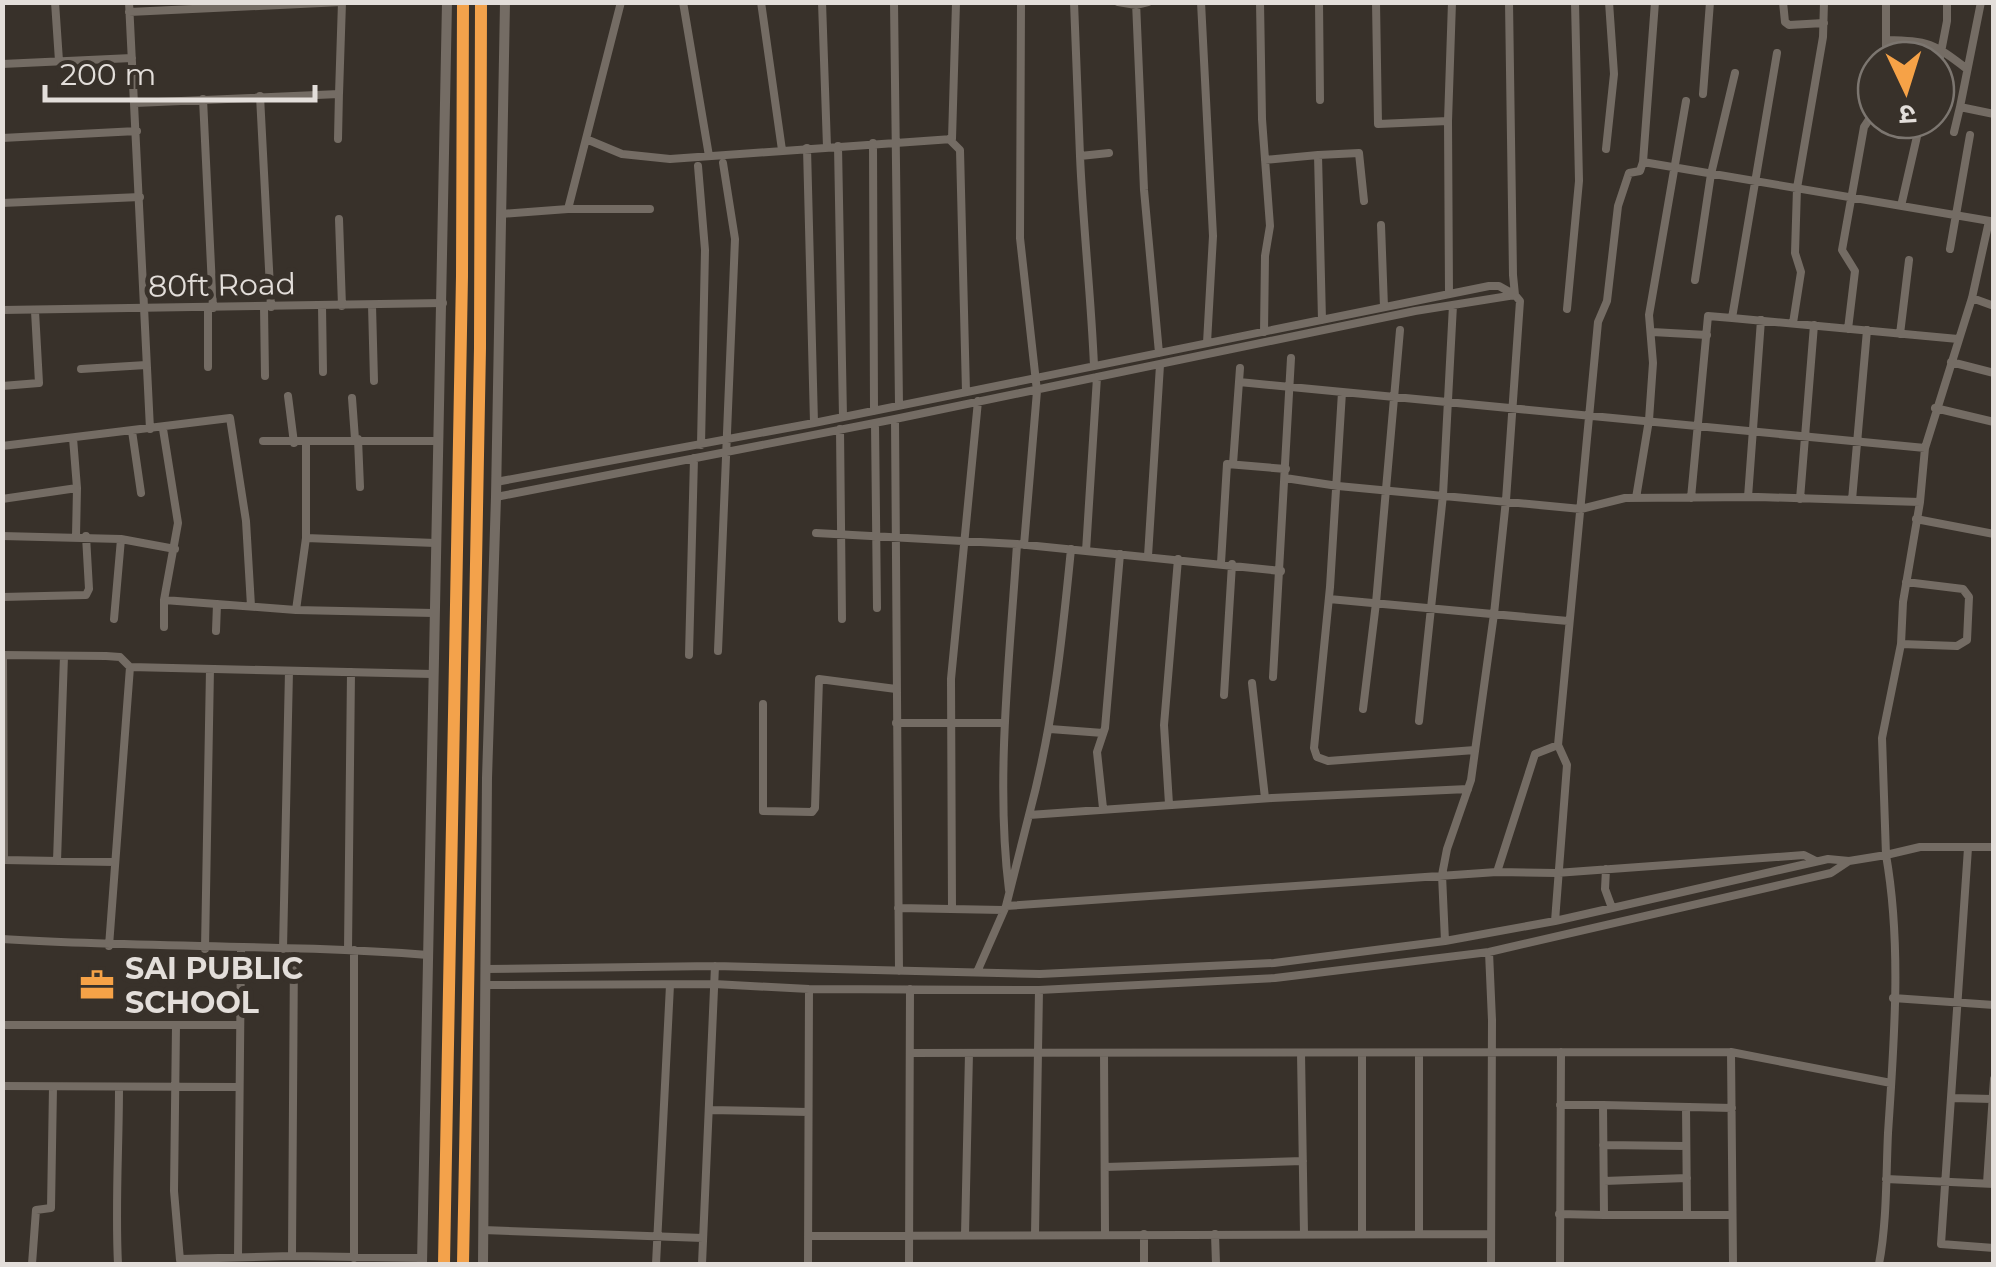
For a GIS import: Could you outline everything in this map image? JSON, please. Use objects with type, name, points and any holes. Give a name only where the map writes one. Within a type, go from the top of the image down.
[{"type":"highway","points":[[444,1264],[462,276],[462,2]]},
{"type":"highway","points":[[463,1264],[480,348],[481,2]]},
{"type":"street","points":[[55,2],[58,61]]},
{"type":"street","points":[[150,429],[129,7],[342,2],[338,138]]},
{"type":"street","points":[[176,1025],[174,1191],[180,1262],[292,1256],[422,1261],[447,2]]},
{"type":"street","points":[[483,1264],[488,778],[504,2]]},
{"type":"street","points":[[568,209],[621,2]]},
{"type":"street","points":[[683,2],[709,156]]},
{"type":"street","points":[[761,2],[782,150]]},
{"type":"street","points":[[822,2],[827,146]]},
{"type":"street","points":[[894,2],[899,406]]},
{"type":"street","points":[[586,139],[622,154],[670,159],[952,139],[956,2]]},
{"type":"street","points":[[1009,895],[1005,862],[1005,723],[1037,390],[1020,238],[1021,2]]},
{"type":"street","points":[[1074,2],[1079,185],[1091,291],[1094,366]]},
{"type":"street","points":[[1118,2],[1148,2]]},
{"type":"street","points":[[1201,2],[1213,236],[1207,343]]},
{"type":"street","points":[[1260,2],[1270,226],[1264,332]]},
{"type":"street","points":[[1319,2],[1320,100]]},
{"type":"street","points":[[1376,2],[1378,124],[1448,121]]},
{"type":"street","points":[[1449,294],[1452,2]]},
{"type":"street","points":[[1508,2],[1515,295]]},
{"type":"street","points":[[1566,309],[1578,181],[1575,2]]},
{"type":"street","points":[[1606,150],[1614,74],[1609,2]]},
{"type":"street","points":[[1555,921],[1567,765],[1558,745],[1598,322],[1607,301],[1618,206],[1629,173],[1640,171],[1644,162],[1655,2]]},
{"type":"street","points":[[1704,94],[1710,2]]},
{"type":"street","points":[[1783,2],[1789,25],[1824,22]]},
{"type":"street","points":[[1793,324],[1801,272],[1794,253],[1797,188],[1824,2]]},
{"type":"street","points":[[1886,2],[1886,40]]},
{"type":"street","points":[[1943,40],[1948,22],[1947,2]]},
{"type":"street","points":[[1956,124],[1981,2]]},
{"type":"street","points":[[1136,4],[1144,190],[1159,353]]},
{"type":"street","points":[[1732,318],[1776,53]]},
{"type":"street","points":[[2,64],[132,58]]},
{"type":"street","points":[[1956,60],[1967,69]]},
{"type":"street","points":[[1695,280],[1711,174],[1735,73]]},
{"type":"street","points":[[135,103],[340,92]]},
{"type":"street","points":[[260,96],[268,307],[266,376]]},
{"type":"street","points":[[202,99],[210,308],[208,367]]},
{"type":"street","points":[[1636,498],[1649,420],[1649,315],[1686,101]]},
{"type":"street","points":[[1960,107],[1994,114]]},
{"type":"street","points":[[2,138],[137,132]]},
{"type":"street","points":[[1950,249],[1970,135]]},
{"type":"street","points":[[948,140],[960,150],[966,392]]},
{"type":"street","points":[[1848,328],[1855,271],[1842,250],[1862,140]]},
{"type":"street","points":[[1901,206],[1916,140]]},
{"type":"street","points":[[873,143],[874,411]]},
{"type":"street","points":[[838,146],[843,417]]},
{"type":"street","points":[[807,148],[814,423]]},
{"type":"street","points":[[1265,160],[1359,152],[1364,201]]},
{"type":"street","points":[[1080,156],[1109,153]]},
{"type":"street","points":[[1318,155],[1322,320]]},
{"type":"street","points":[[1644,162],[1991,220],[1972,298],[1925,448],[1901,644],[1882,738],[1886,855],[1894,902],[1891,1083],[1880,1264]]},
{"type":"street","points":[[718,652],[734,238],[723,163]]},
{"type":"street","points":[[698,166],[705,250],[701,444]]},
{"type":"street","points":[[2,203],[140,197]]},
{"type":"street","points":[[873,209],[897,208]]},
{"type":"street","points":[[501,214],[650,209]]},
{"type":"street","points":[[340,219],[342,306]]},
{"type":"street","points":[[1380,225],[1384,307]]},
{"type":"street","points":[[873,247],[898,246]]},
{"type":"street","points":[[1900,334],[1909,260]]},
{"type":"street","points":[[496,482],[814,423],[1499,286],[1520,301],[1506,500],[1475,750],[1468,789],[1442,875],[1445,941]]},
{"type":"street","points":[[496,497],[894,420],[1453,304],[1515,295]]},
{"type":"street","points":[[874,298],[898,299]]},
{"type":"street","points":[[1972,298],[1994,306]]},
{"type":"street","name":"80ft Road","points":[[2,311],[443,303]]},
{"type":"street","points":[[372,304],[374,381]]},
{"type":"street","points":[[1419,722],[1442,495],[1453,304]]},
{"type":"street","points":[[322,306],[324,372]]},
{"type":"street","points":[[36,312],[40,395]]},
{"type":"street","points":[[1691,498],[1708,316],[1958,339]]},
{"type":"street","points":[[1748,498],[1761,320]]},
{"type":"street","points":[[1800,499],[1814,326]]},
{"type":"street","points":[[1363,709],[1400,330]]},
{"type":"street","points":[[1852,500],[1867,330]]},
{"type":"street","points":[[1652,332],[1707,335]]},
{"type":"street","points":[[874,342],[898,341]]},
{"type":"street","points":[[1272,677],[1291,358]]},
{"type":"street","points":[[1951,362],[1994,373]]},
{"type":"street","points":[[81,368],[146,365]]},
{"type":"street","points":[[1148,556],[1160,365]]},
{"type":"street","points":[[1232,464],[1240,368]]},
{"type":"street","points":[[1086,550],[1097,378]]},
{"type":"street","points":[[1239,382],[1925,448]]},
{"type":"street","points":[[2,386],[39,384]]},
{"type":"street","points":[[1342,392],[1338,486],[1314,748],[1317,757],[1328,761],[1475,750]]},
{"type":"street","points":[[288,396],[294,442]]},
{"type":"street","points":[[352,398],[360,487]]},
{"type":"street","points":[[952,908],[951,679],[978,402]]},
{"type":"street","points":[[1935,408],[1994,422]]},
{"type":"street","points":[[2,446],[230,418],[246,522],[251,606]]},
{"type":"street","points":[[894,420],[899,971]]},
{"type":"street","points":[[875,423],[877,608]]},
{"type":"street","points":[[163,429],[175,491],[175,548],[164,600],[164,627]]},
{"type":"street","points":[[840,429],[842,619]]},
{"type":"street","points":[[132,431],[142,492]]},
{"type":"street","points":[[73,438],[78,488],[76,536]]},
{"type":"street","points":[[263,441],[437,441]]},
{"type":"street","points":[[296,610],[306,538],[306,441]]},
{"type":"street","points":[[689,654],[694,458]]},
{"type":"street","points":[[1221,563],[1226,464],[1338,486],[1581,509],[1636,498],[1920,502]]},
{"type":"street","points":[[2,499],[78,488]]},
{"type":"street","points":[[1916,519],[1994,534]]},
{"type":"street","points":[[816,533],[1020,544],[1281,571]]},
{"type":"street","points":[[2,536],[121,538],[175,548]]},
{"type":"street","points":[[2,597],[86,595],[86,536]]},
{"type":"street","points":[[114,619],[121,538]]},
{"type":"street","points":[[306,538],[434,542]]},
{"type":"street","points":[[977,972],[1009,895],[1050,730],[1071,549]]},
{"type":"street","points":[[1103,808],[1097,752],[1103,733],[1120,554]]},
{"type":"street","points":[[1169,804],[1164,725],[1178,559]]},
{"type":"street","points":[[1224,695],[1232,564]]},
{"type":"street","points":[[1901,644],[1958,646],[1967,640],[1969,597],[1963,589],[1906,582]]},
{"type":"street","points":[[1329,598],[1568,621]]},
{"type":"street","points":[[164,600],[296,610],[434,612]]},
{"type":"street","points":[[216,631],[217,604]]},
{"type":"street","points":[[114,862],[4,860],[3,655],[120,658],[130,667],[432,674]]},
{"type":"street","points":[[57,861],[64,656]]},
{"type":"street","points":[[109,946],[130,667]]},
{"type":"street","points":[[205,948],[210,669]]},
{"type":"street","points":[[283,949],[288,670]]},
{"type":"street","points":[[351,672],[354,1258]]},
{"type":"street","points":[[763,704],[763,811],[812,812],[816,808],[819,678],[896,689]]},
{"type":"street","points":[[1252,683],[1265,798]]},
{"type":"street","points":[[896,722],[1005,723]]},
{"type":"street","points":[[1050,730],[1103,733]]},
{"type":"street","points":[[1497,872],[1535,754],[1558,745]]},
{"type":"street","points":[[1029,815],[1265,798],[1468,789]]},
{"type":"street","points":[[486,969],[715,966],[1040,974],[1274,963],[1445,941],[1555,921],[1817,862],[1849,861],[1920,847],[1994,847]]},
{"type":"street","points":[[1968,848],[1941,1244],[1994,1248]]},
{"type":"street","points":[[898,908],[1005,908],[1442,875],[1556,873],[1804,855],[1817,862]]},
{"type":"street","points":[[486,985],[714,984],[809,989],[1039,990],[1276,978],[1488,952],[1831,873],[1849,861]]},
{"type":"street","points":[[1606,869],[1605,888],[1612,908]]},
{"type":"street","points":[[1461,938],[1463,955]]},
{"type":"street","points":[[2,939],[428,956]]},
{"type":"street","points":[[238,1257],[241,949]]},
{"type":"street","points":[[292,1256],[294,949]]},
{"type":"street","points":[[1488,952],[1492,1053],[1490,1264]]},
{"type":"street","points":[[702,1264],[715,966]]},
{"type":"street","points":[[656,1264],[670,985]]},
{"type":"street","points":[[808,1264],[809,989]]},
{"type":"street","points":[[909,1264],[910,989]]},
{"type":"street","points":[[1035,1234],[1039,990]]},
{"type":"street","points":[[1893,998],[1994,1005]]},
{"type":"street","points":[[2,1024],[239,1025]]},
{"type":"street","points":[[1560,1052],[1560,1264]]},
{"type":"street","points":[[910,1053],[1731,1052],[1891,1083]]},
{"type":"street","points":[[1731,1052],[1732,1264]]},
{"type":"street","points":[[965,1235],[970,1053]]},
{"type":"street","points":[[1104,1053],[1106,1234]]},
{"type":"street","points":[[1301,1053],[1304,1234]]},
{"type":"street","points":[[1362,1053],[1362,1234]]},
{"type":"street","points":[[1419,1053],[1419,1234]]},
{"type":"street","points":[[1886,1179],[1990,1184],[1994,1079]]},
{"type":"street","points":[[2,1086],[238,1087]]},
{"type":"street","points":[[32,1264],[36,1210],[51,1208],[53,1087]]},
{"type":"street","points":[[118,1264],[119,1088]]},
{"type":"street","points":[[1952,1098],[1992,1100]]},
{"type":"street","points":[[1560,1105],[1732,1108]]},
{"type":"street","points":[[1603,1106],[1604,1215]]},
{"type":"street","points":[[1686,1107],[1687,1215]]},
{"type":"street","points":[[709,1110],[808,1112]]},
{"type":"street","points":[[1603,1145],[1686,1146]]},
{"type":"street","points":[[1105,1167],[1303,1160]]},
{"type":"street","points":[[1604,1181],[1686,1178]]},
{"type":"street","points":[[1560,1214],[1732,1215]]},
{"type":"street","points":[[483,1230],[703,1238]]},
{"type":"street","points":[[1144,1234],[1144,1264]]},
{"type":"street","points":[[1215,1234],[1216,1264]]},
{"type":"street","points":[[808,1236],[1490,1234]]},
{"type":"place","name":"SAI PUBLIC SCHOOL","points":[[97,985]]}]
